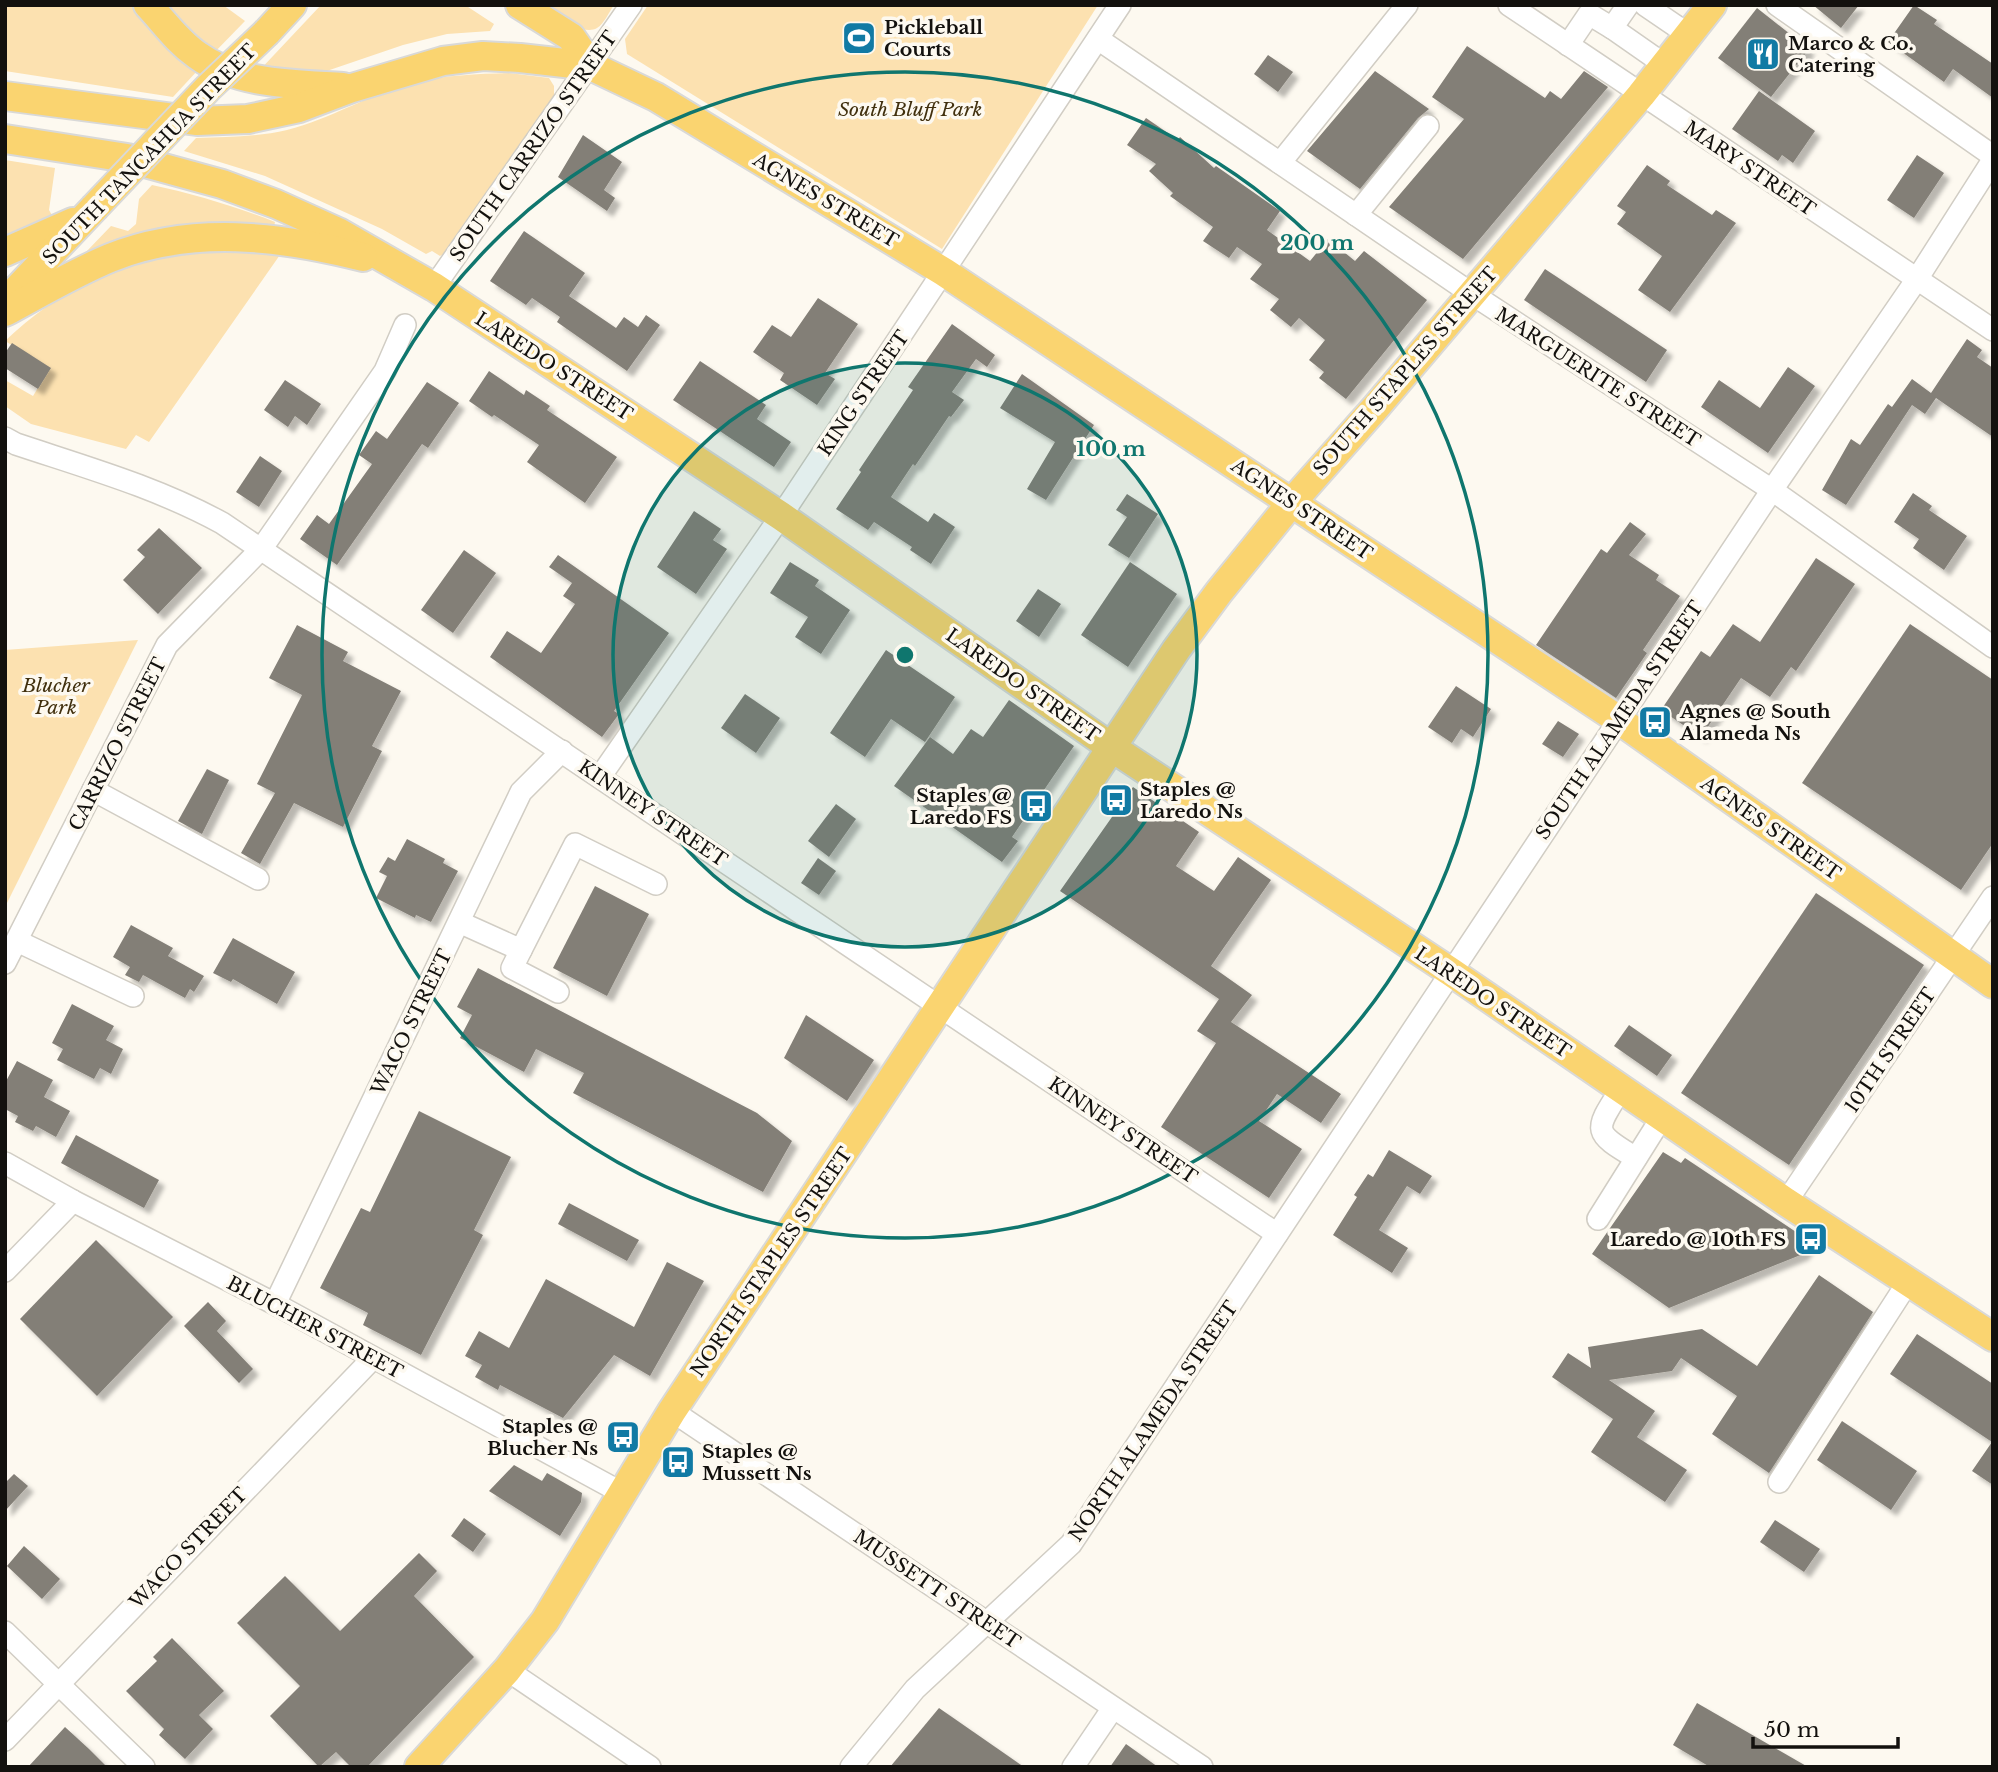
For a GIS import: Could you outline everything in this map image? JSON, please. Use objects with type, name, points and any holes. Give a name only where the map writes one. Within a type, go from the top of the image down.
[{"type":"main road","points":[[148,5],[176,38],[199,57],[230,72],[271,83],[352,88]]},
{"type":"main road","name":"SOUTH TANCAHUA STREET","points":[[5,302],[208,88],[292,5]]},
{"type":"main road","points":[[520,5],[571,37],[591,66]]},
{"type":"main road","name":"SOUTH STAPLES STREET","points":[[1111,747],[1176,650],[1219,592],[1292,502],[1641,95],[1712,5]]},
{"type":"main road","points":[[5,96],[197,121],[248,119],[299,108],[352,88],[443,61],[483,56],[591,66]]},
{"type":"main road","name":"AGNES STREET","points":[[591,66],[656,97],[944,272],[1619,719],[1993,984]]},
{"type":"main road","name":"LAREDO STREET","points":[[5,139],[127,158],[222,184],[276,204],[338,232],[434,287],[781,516],[1111,747],[1451,972],[1786,1202],[1993,1337]]},
{"type":"main road","points":[[5,252],[89,213]]},
{"type":"main road","points":[[5,312],[112,258],[158,244],[206,237],[282,240],[396,265]]},
{"type":"main road","name":"NORTH STAPLES STREET","points":[[419,1767],[507,1670],[545,1621],[673,1411],[1111,747]]},
{"type":"street","name":"SOUTH CARRIZO STREET","points":[[434,287],[591,66],[631,5]]},
{"type":"street","name":"KING STREET","points":[[600,777],[781,516],[1120,5]]},
{"type":"street","points":[[1280,163],[1407,5]]},
{"type":"street","name":"MARY STREET","points":[[1509,5],[1993,330]]},
{"type":"street","points":[[1612,28],[1628,5]]},
{"type":"street","points":[[1645,5],[1689,35]]},
{"type":"street","points":[[1777,5],[1993,158]]},
{"type":"street","points":[[1568,46],[1589,14],[1664,65]]},
{"type":"street","name":"MARGUERITE STREET","points":[[1098,38],[1472,294],[1772,490],[1993,647]]},
{"type":"street","points":[[1356,215],[1428,126]]},
{"type":"street","name":"SOUTH ALAMEDA STREET","points":[[1247,1282],[1619,719],[1917,279],[1993,158]]},
{"type":"street","points":[[262,548],[385,371],[405,325]]},
{"type":"street","name":"KINNEY STREET","points":[[11,441],[142,485],[191,506],[262,548],[1277,1234]]},
{"type":"street","name":"CARRIZO STREET","points":[[5,963],[167,645],[262,548]]},
{"type":"street","name":"WACO STREET","points":[[275,1304],[522,792],[562,751]]},
{"type":"street","points":[[93,790],[258,879]]},
{"type":"street","points":[[558,992],[512,968],[575,844],[656,884]]},
{"type":"street","name":"10TH STREET","points":[[1786,1202],[1993,897]]},
{"type":"street","points":[[459,922],[521,950]]},
{"type":"street","points":[[17,941],[133,996]]},
{"type":"street","points":[[1621,1089],[1601,1124],[1601,1133],[1636,1158]]},
{"type":"street","points":[[1598,1219],[1662,1117]]},
{"type":"street","name":"BLUCHER STREET","points":[[5,1163],[73,1201],[275,1304],[624,1494]]},
{"type":"street","points":[[5,1271],[73,1201]]},
{"type":"street","name":"NORTH ALAMEDA STREET","points":[[851,1767],[915,1689],[1071,1544],[1247,1282]]},
{"type":"street","points":[[1779,1482],[1908,1282]]},
{"type":"street","name":"WACO STREET","points":[[5,1740],[373,1358]]},
{"type":"street","name":"MUSSETT STREET","points":[[673,1411],[1202,1767]]},
{"type":"street","points":[[5,1632],[144,1767]]},
{"type":"street","points":[[507,1670],[650,1767]]},
{"type":"street","points":[[1073,1767],[1113,1707]]},
{"type":"green space","points":[[5,5],[135,5],[198,70],[173,97],[5,71]]},
{"type":"green space","points":[[157,5],[223,5],[245,21],[210,57]]},
{"type":"green space","points":[[321,5],[465,5],[494,24],[490,31],[447,34],[403,45],[315,75],[257,73]]},
{"type":"green space","points":[[540,5],[614,5],[602,24],[591,30],[567,23]]},
{"type":"green space","name":"South Bluff Park","points":[[648,5],[1098,5],[942,249],[627,54],[625,39]]},
{"type":"green space","points":[[509,73],[549,78],[554,86],[554,100],[445,253],[440,256],[432,251],[426,254],[382,229],[265,176],[184,151],[196,138],[287,130],[381,93],[425,80]]},
{"type":"green space","points":[[5,160],[55,168],[49,210],[54,219],[5,244]]},
{"type":"green space","points":[[152,185],[214,201],[275,222],[273,231],[88,258],[85,253],[111,226],[128,231],[136,224],[139,199]]},
{"type":"green space","points":[[214,249],[282,252],[149,442],[136,435],[126,449],[31,424],[5,406],[5,380],[33,396],[50,368],[5,341],[29,320],[77,288],[127,266]]},
{"type":"green space","name":"Blucher Park","points":[[138,640],[5,907],[5,650]]},
{"type":"building","points":[[1813,5],[1859,5],[1841,28]]},
{"type":"building","points":[[1914,5],[1937,20],[1934,24],[1993,64],[1993,98],[1953,69],[1944,82],[1888,42]]},
{"type":"building","name":"Marco & Co. Catering","points":[[1757,8],[1809,49],[1771,97],[1718,58]]},
{"type":"building","points":[[1467,46],[1545,98],[1550,91],[1561,99],[1584,71],[1608,87],[1463,259],[1389,207],[1464,119],[1432,97]]},
{"type":"building","points":[[1268,55],[1293,72],[1278,92],[1254,74]]},
{"type":"building","points":[[1375,71],[1429,109],[1418,118],[1360,189],[1307,151]]},
{"type":"building","points":[[1759,91],[1815,131],[1793,163],[1782,155],[1778,161],[1732,129]]},
{"type":"building","points":[[1146,118],[1178,140],[1180,137],[1214,168],[1216,166],[1280,211],[1267,230],[1310,261],[1328,239],[1355,261],[1364,251],[1427,300],[1346,399],[1319,378],[1324,372],[1309,360],[1325,340],[1299,318],[1291,327],[1270,310],[1279,299],[1250,279],[1262,264],[1237,247],[1229,258],[1203,241],[1213,227],[1170,196],[1173,193],[1149,171],[1156,164],[1127,145]]},
{"type":"building","points":[[583,135],[622,162],[604,190],[615,198],[607,211],[558,177]]},
{"type":"building","points":[[1917,155],[1944,173],[1914,218],[1887,200]]},
{"type":"building","points":[[1647,165],[1670,181],[1667,185],[1712,215],[1716,210],[1736,223],[1670,312],[1638,290],[1662,256],[1617,224],[1626,212],[1617,206]]},
{"type":"building","points":[[524,231],[585,273],[569,296],[616,328],[624,317],[638,327],[646,315],[660,325],[627,371],[557,322],[560,317],[532,298],[526,305],[490,281]]},
{"type":"building","points":[[1545,269],[1667,350],[1646,382],[1524,300]]},
{"type":"building","points":[[818,298],[858,324],[825,373],[835,379],[817,405],[780,380],[784,373],[753,352],[772,325],[791,337]]},
{"type":"building","points":[[952,324],[995,355],[987,367],[976,359],[952,392],[964,400],[951,417],[949,416],[891,497],[928,522],[934,513],[955,527],[931,564],[910,550],[912,547],[874,522],[868,530],[836,509],[913,390],[908,387]]},
{"type":"building","points":[[1967,339],[1982,350],[1977,357],[1993,368],[1993,437],[1936,398],[1925,414],[1912,405],[1846,505],[1822,490],[1851,439],[1860,445],[1888,404],[1892,407],[1912,379],[1931,393]]},
{"type":"building","points":[[12,343],[51,368],[38,389],[5,368],[5,353]]},
{"type":"building","points":[[700,361],[766,405],[757,419],[791,442],[774,467],[673,400]]},
{"type":"building","points":[[1788,367],[1815,386],[1768,453],[1701,407],[1719,380],[1760,408]]},
{"type":"building","points":[[489,371],[524,395],[526,390],[550,406],[547,410],[617,457],[585,503],[527,462],[539,445],[469,401]]},
{"type":"building","points":[[1022,374],[1094,425],[1046,500],[1027,489],[1055,442],[1000,408]]},
{"type":"building","points":[[285,380],[321,404],[307,425],[295,416],[288,427],[264,410]]},
{"type":"building","points":[[427,382],[459,403],[428,448],[422,444],[337,565],[300,539],[317,515],[329,524],[372,464],[359,455],[376,431],[387,439]]},
{"type":"building","points":[[260,456],[282,471],[259,507],[236,492]]},
{"type":"building","points":[[1913,493],[1932,506],[1929,510],[1967,536],[1944,570],[1913,548],[1919,539],[1894,522]]},
{"type":"building","points":[[1127,494],[1158,514],[1129,558],[1108,545],[1127,517],[1116,510]]},
{"type":"building","points":[[694,511],[721,529],[713,540],[727,549],[696,594],[657,567]]},
{"type":"building","points":[[1630,522],[1646,534],[1629,555],[1659,575],[1656,580],[1680,596],[1643,650],[1647,653],[1616,698],[1536,645],[1601,549],[1607,553]]},
{"type":"building","points":[[159,528],[202,568],[158,614],[123,580],[145,557],[137,550]]},
{"type":"building","points":[[464,550],[496,573],[453,633],[421,610]]},
{"type":"building","points":[[558,555],[669,633],[614,711],[619,714],[602,737],[490,657],[507,631],[541,653],[575,604],[563,596],[572,583],[549,567]]},
{"type":"building","points":[[1816,558],[1855,584],[1796,671],[1791,667],[1770,697],[1741,678],[1701,737],[1661,710],[1701,651],[1710,657],[1733,624],[1760,642]]},
{"type":"building","points":[[790,562],[819,580],[815,586],[850,610],[821,654],[795,637],[808,617],[770,593]]},
{"type":"building","points":[[1130,562],[1177,594],[1128,667],[1081,635]]},
{"type":"building","points":[[1038,589],[1061,604],[1039,637],[1016,621]]},
{"type":"building","points":[[1910,624],[1993,680],[1993,843],[1961,890],[1802,783]]},
{"type":"building","points":[[297,625],[348,652],[343,661],[401,691],[372,746],[382,751],[343,827],[294,803],[260,864],[241,853],[275,793],[257,784],[302,695],[269,678]]},
{"type":"building","points":[[886,650],[955,697],[925,742],[891,719],[865,757],[830,733]]},
{"type":"building","points":[[1456,686],[1491,709],[1473,737],[1461,729],[1452,743],[1428,727]]},
{"type":"building","points":[[745,694],[780,718],[756,753],[721,728]]},
{"type":"building","points":[[1009,700],[1074,746],[1012,837],[1018,841],[1002,862],[894,786],[930,737],[953,754],[971,729],[983,737]]},
{"type":"building","points":[[1558,721],[1579,734],[1563,757],[1542,744]]},
{"type":"building","points":[[207,769],[229,780],[202,834],[178,821]]},
{"type":"building","points":[[1133,787],[1199,832],[1176,866],[1214,891],[1238,857],[1271,880],[1211,966],[1252,995],[1231,1022],[1341,1094],[1321,1123],[1277,1094],[1259,1121],[1302,1149],[1269,1198],[1161,1127],[1216,1043],[1197,1031],[1219,999],[1060,891]]},
{"type":"building","points":[[836,804],[856,819],[829,857],[808,841]]},
{"type":"building","points":[[407,839],[445,859],[443,863],[458,871],[431,922],[416,915],[415,918],[376,898],[387,876],[379,872],[388,857],[395,861]]},
{"type":"building","points":[[818,858],[836,871],[819,895],[801,883]]},
{"type":"building","points":[[595,886],[649,914],[607,996],[553,968]]},
{"type":"building","points":[[1816,893],[1924,965],[1789,1165],[1681,1093]]},
{"type":"building","points":[[131,925],[173,948],[168,956],[204,976],[194,992],[190,989],[185,998],[143,975],[139,982],[125,975],[130,967],[113,957]]},
{"type":"building","points":[[233,938],[295,972],[277,1004],[233,979],[231,982],[213,973]]},
{"type":"building","points":[[478,968],[757,1113],[792,1141],[763,1192],[573,1093],[584,1073],[536,1049],[524,1072],[460,1038],[472,1015],[457,1007]]},
{"type":"building","points":[[72,1004],[114,1026],[106,1040],[123,1049],[111,1074],[100,1068],[94,1079],[57,1060],[63,1049],[52,1043]]},
{"type":"building","points":[[806,1015],[874,1060],[847,1101],[784,1058]]},
{"type":"building","points":[[1629,1025],[1672,1055],[1657,1076],[1614,1046]]},
{"type":"building","points":[[17,1061],[53,1080],[44,1097],[70,1111],[56,1137],[36,1126],[33,1131],[15,1122],[18,1116],[5,1109],[5,1083]]},
{"type":"building","points":[[419,1111],[511,1157],[474,1230],[483,1235],[421,1355],[363,1325],[368,1313],[320,1288],[361,1208],[370,1212]]},
{"type":"building","points":[[76,1135],[159,1180],[144,1208],[61,1163]]},
{"type":"building","points":[[1389,1150],[1432,1176],[1420,1194],[1407,1186],[1379,1230],[1408,1248],[1392,1273],[1333,1235],[1357,1197],[1354,1195],[1368,1174],[1373,1177]]},
{"type":"building","points":[[1663,1152],[1681,1163],[1685,1158],[1811,1242],[1803,1254],[1669,1308],[1592,1254]]},
{"type":"building","points":[[569,1203],[639,1240],[627,1261],[558,1224]]},
{"type":"building","points":[[96,1240],[173,1317],[97,1396],[20,1319]]},
{"type":"building","points":[[667,1262],[704,1281],[650,1376],[614,1355],[563,1418],[500,1385],[498,1390],[475,1377],[482,1365],[465,1356],[479,1331],[509,1348],[546,1279],[634,1327]]},
{"type":"building","points":[[1819,1275],[1873,1312],[1769,1473],[1712,1434],[1737,1396],[1681,1358],[1672,1371],[1609,1380],[1655,1411],[1637,1437],[1687,1470],[1665,1502],[1591,1452],[1613,1419],[1552,1377],[1568,1353],[1591,1368],[1588,1347],[1702,1329],[1757,1366]]},
{"type":"building","points":[[208,1302],[226,1321],[217,1331],[253,1369],[239,1383],[184,1326]]},
{"type":"building","points":[[1917,1334],[1993,1384],[1993,1485],[1972,1471],[1992,1442],[1890,1374]]},
{"type":"building","points":[[1842,1421],[1917,1471],[1891,1510],[1817,1460]]},
{"type":"building","points":[[514,1465],[542,1481],[547,1473],[582,1493],[581,1502],[560,1536],[489,1491]]},
{"type":"building","points":[[14,1474],[28,1486],[5,1511],[5,1483]]},
{"type":"building","points":[[464,1518],[486,1534],[473,1552],[451,1536]]},
{"type":"building","points":[[1775,1520],[1820,1549],[1804,1572],[1760,1542]]},
{"type":"building","points":[[24,1546],[60,1579],[42,1599],[7,1566]]},
{"type":"building","points":[[419,1553],[437,1571],[414,1596],[474,1657],[367,1767],[351,1767],[336,1752],[319,1767],[270,1716],[300,1686],[237,1623],[285,1576],[340,1631]]},
{"type":"building","points":[[172,1638],[224,1691],[199,1715],[213,1729],[185,1759],[159,1735],[164,1729],[126,1691],[157,1661],[153,1657]]},
{"type":"building","points":[[1697,1703],[1808,1767],[1710,1767],[1673,1745]]},
{"type":"building","points":[[939,1708],[1024,1767],[890,1767]]},
{"type":"building","points":[[65,1727],[89,1749],[107,1767],[28,1767]]},
{"type":"building","points":[[1126,1744],[1158,1767],[1110,1767]]},
{"type":"place","name":"Pickleball Courts","points":[[859,38]]},
{"type":"place","name":"Marco & Co. Catering","points":[[1763,54]]},
{"type":"place","name":"Agnes @ South Alameda Ns","points":[[1655,722]]},
{"type":"place","name":"Staples @ Laredo Ns","points":[[1116,800]]},
{"type":"place","name":"Staples @ Laredo FS","points":[[1036,806]]},
{"type":"place","name":"Laredo @ 10th FS","points":[[1811,1239]]},
{"type":"place","name":"Staples @ Blucher Ns","points":[[623,1437]]},
{"type":"place","name":"Staples @ Mussett Ns","points":[[678,1462]]}]
